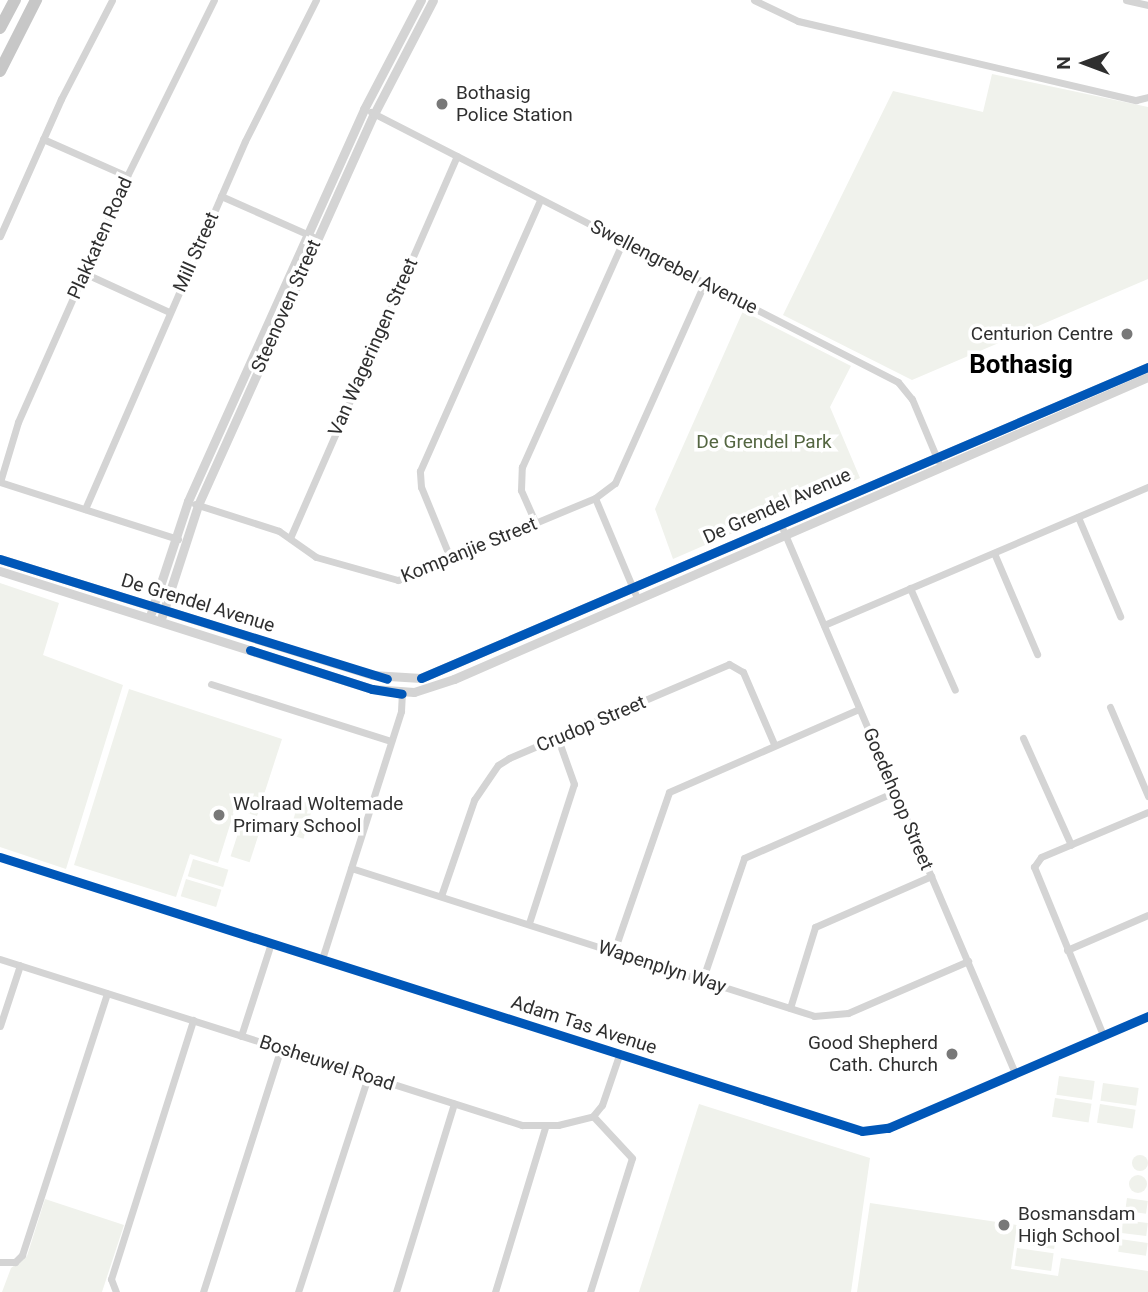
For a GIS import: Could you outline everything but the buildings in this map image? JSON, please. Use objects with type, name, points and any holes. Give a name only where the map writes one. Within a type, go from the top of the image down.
[{"type":"main road","points":[[0,28],[15,0]]},
{"type":"main road","points":[[0,71],[36,0]]},
{"type":"street","points":[[0,236],[43,139],[112,0]]},
{"type":"street","name":"Plakkaten Road","points":[[0,482],[18,422],[127,176],[214,0]]},
{"type":"street","name":"Mill Street","points":[[85,509],[221,196],[316,0]]},
{"type":"street","name":"Steenoven Street","points":[[160,621],[198,505],[364,109],[421,0]]},
{"type":"street","name":"Steenoven Street","points":[[149,618],[188,501],[312,236],[433,0]]},
{"type":"street","points":[[1126,0],[1148,5]]},
{"type":"street","points":[[760,1],[798,21],[1136,100],[1148,97]]},
{"type":"street","name":"Swellengrebel Avenue","points":[[364,109],[898,382],[912,399],[940,467]]},
{"type":"street","points":[[43,139],[127,176]]},
{"type":"street","name":"Van Wageringen Street","points":[[290,538],[457,156]]},
{"type":"street","points":[[221,196],[312,236]]},
{"type":"street","points":[[451,560],[421,487],[420,471],[540,200]]},
{"type":"street","points":[[536,524],[521,490],[522,467],[623,241]]},
{"type":"street","points":[[84,273],[169,312]]},
{"type":"street","points":[[635,593],[595,498],[615,483],[705,282]]},
{"type":"street","name":"De Grendel Avenue","points":[[783,529],[936,455],[1148,366]]},
{"type":"street","name":"De Grendel Avenue","points":[[0,559],[387,678],[421,678],[940,467],[1148,377]]},
{"type":"street","points":[[0,482],[185,541]]},
{"type":"street","points":[[824,625],[1148,487]]},
{"type":"street","name":"Kompanjie Street","points":[[188,501],[290,538],[312,555],[389,580],[403,580],[595,498]]},
{"type":"street","points":[[1079,517],[1120,616]]},
{"type":"street","name":"Goedehoop Street","points":[[783,529],[1015,1073]]},
{"type":"street","points":[[994,553],[1037,654]]},
{"type":"street","name":"De Grendel Avenue","points":[[0,571],[372,689],[401,694],[454,679],[635,593]]},
{"type":"street","points":[[909,588],[955,690]]},
{"type":"street","name":"Crudop Street","points":[[441,896],[471,807],[490,775],[509,758],[729,664],[741,668],[774,744]]},
{"type":"street","points":[[387,678],[401,694]]},
{"type":"street","points":[[322,960],[391,741],[401,694],[421,678]]},
{"type":"street","points":[[211,684],[391,741]]},
{"type":"street","points":[[1111,707],[1148,796]]},
{"type":"street","points":[[614,951],[669,792],[859,709]]},
{"type":"street","points":[[1023,738],[1071,845]]},
{"type":"street","points":[[529,923],[574,783],[558,739]]},
{"type":"street","points":[[702,981],[744,858],[894,792]]},
{"type":"street","points":[[1103,1035],[1034,867],[1041,857],[1148,812]]},
{"type":"street","name":"Adam Tas Avenue","points":[[0,857],[862,1131],[888,1128],[1148,1016]]},
{"type":"street","name":"Wapenplyn Way","points":[[351,868],[529,923],[702,981],[790,1008],[834,1017],[968,961]]},
{"type":"street","points":[[790,1008],[815,927],[931,876]]},
{"type":"street","points":[[1067,950],[1148,915]]},
{"type":"street","points":[[241,1036],[271,943]]},
{"type":"street","name":"Bosheuwel Road","points":[[0,959],[522,1125],[545,1126],[593,1116]]},
{"type":"street","points":[[0,1026],[20,965]]},
{"type":"street","points":[[0,1262],[15,1262],[22,1255],[107,993]]},
{"type":"street","points":[[116,1292],[111,1279],[193,1020]]},
{"type":"street","points":[[203,1292],[281,1048]]},
{"type":"street","points":[[590,1292],[632,1158],[593,1116],[603,1105],[619,1055]]},
{"type":"street","points":[[298,1292],[368,1077]]},
{"type":"street","points":[[396,1292],[454,1104]]},
{"type":"street","points":[[495,1292],[545,1126]]},
{"type":"green space","points":[[992,74],[1148,107],[1148,279],[912,380],[783,315],[893,91],[983,112]]},
{"type":"green space","name":"De Grendel Park","points":[[743,311],[851,366],[830,407],[860,478],[673,559],[655,509]]},
{"type":"green space","points":[[0,583],[59,603],[43,655],[123,685],[66,869],[0,847]]},
{"type":"green space","points":[[129,689],[282,739],[257,816],[235,809],[218,863],[190,854],[176,897],[74,865]]},
{"type":"green space","points":[[299,800],[313,804],[303,839],[289,835]]},
{"type":"green space","points":[[242,821],[261,827],[250,862],[231,856]]},
{"type":"green space","points":[[193,859],[228,870],[223,887],[188,876]]},
{"type":"green space","points":[[186,879],[221,890],[216,907],[181,896]]},
{"type":"green space","points":[[1059,1076],[1095,1081],[1092,1100],[1056,1095]]},
{"type":"green space","points":[[1103,1083],[1139,1088],[1136,1106],[1100,1101]]},
{"type":"green space","points":[[1055,1098],[1092,1104],[1089,1123],[1052,1117]]},
{"type":"green space","points":[[699,1104],[870,1158],[851,1292],[639,1292]]},
{"type":"green space","points":[[1100,1104],[1136,1110],[1133,1128],[1097,1123]]},
{"type":"green space","points":[[1137,1155],[1143,1155],[1148,1163],[1146,1169],[1137,1171],[1132,1166],[1132,1160]]},
{"type":"green space","points":[[1138,1175],[1144,1178],[1147,1184],[1144,1190],[1138,1193],[1132,1190],[1129,1184],[1132,1178]]},
{"type":"green space","points":[[1127,1198],[1148,1201],[1146,1214],[1125,1211]]},
{"type":"green space","points":[[45,1199],[124,1225],[102,1292],[2,1292],[11,1268],[27,1256]]},
{"type":"green space","points":[[870,1203],[1017,1225],[1011,1269],[1058,1276],[1061,1258],[1148,1271],[1148,1292],[857,1292]]},
{"type":"green space","points":[[1123,1220],[1148,1223],[1146,1236],[1121,1233]]},
{"type":"green space","points":[[1020,1226],[1057,1231],[1054,1249],[1017,1244]]},
{"type":"green space","points":[[1120,1239],[1148,1243],[1146,1256],[1118,1252]]},
{"type":"green space","points":[[1017,1248],[1054,1253],[1051,1271],[1014,1266]]},
{"type":"cycle path","points":[[421,678],[1148,367]]},
{"type":"cycle path","points":[[0,559],[387,679]]},
{"type":"cycle path","points":[[250,650],[372,689],[402,694]]},
{"type":"cycle path","points":[[0,857],[862,1131],[888,1128],[1148,1016]]},
{"type":"place","name":"Bothasig Police Station","points":[[442,104]]},
{"type":"place","name":"Centurion Centre","points":[[1127,334]]},
{"type":"place","name":"Wolraad Woltemade Primary School","points":[[219,815]]},
{"type":"place","name":"Good Shepherd Cath. Church","points":[[952,1054]]},
{"type":"place","name":"Bosmansdam High School","points":[[1004,1225]]},
{"type":"district","name":"Bothasig","points":[[1021,365]]}]
